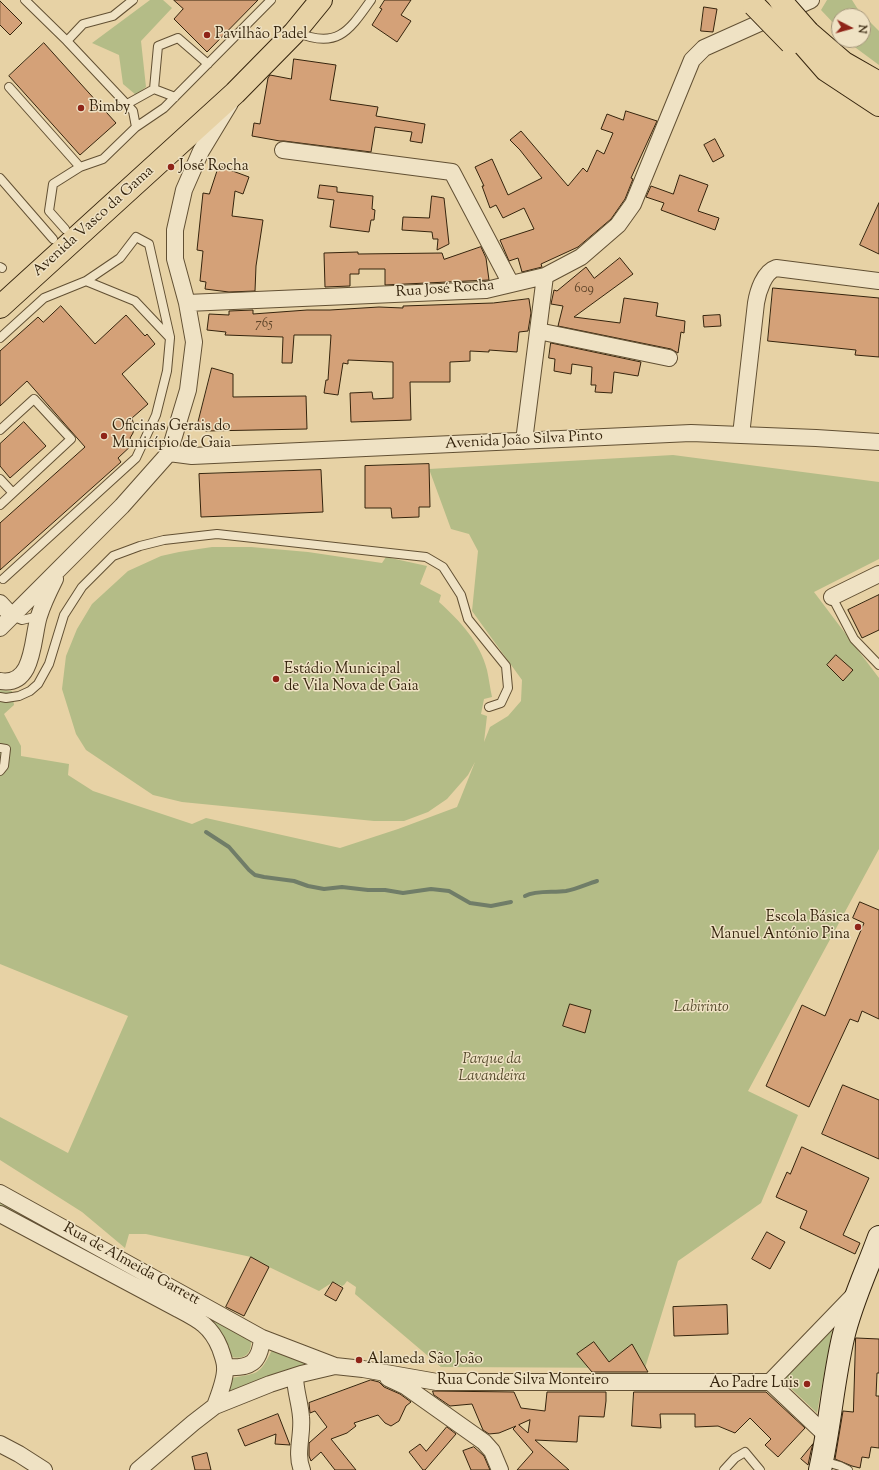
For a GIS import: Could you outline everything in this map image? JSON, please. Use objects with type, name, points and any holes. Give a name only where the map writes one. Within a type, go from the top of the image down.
[{"type":"main road","name":"Avenida Vasco da Gama","points":[[0,274],[59,234],[218,89],[293,13],[302,0]]},
{"type":"main road","name":"Avenida Vasco da Gama","points":[[0,306],[235,93],[295,32],[321,0]]},
{"type":"main road","points":[[780,0],[826,70],[879,105]]},
{"type":"main road","points":[[793,0],[804,35],[845,54],[879,78]]},
{"type":"main road","points":[[756,2],[844,63],[879,83]]},
{"type":"main road","points":[[821,1466],[848,1318],[879,1237]]},
{"type":"street","name":"Rua José Rocha","points":[[187,303],[486,290],[545,276],[581,257],[618,225],[633,204],[692,60],[704,48],[811,0]]},
{"type":"street","points":[[0,628],[17,618],[60,568],[122,506],[169,453],[188,390],[194,342],[187,303],[175,259],[175,230],[184,190],[201,151],[235,93]]},
{"type":"street","points":[[283,150],[452,172],[511,284]]},
{"type":"street","points":[[741,435],[756,303],[758,293],[769,272],[776,268],[879,281]]},
{"type":"street","points":[[524,441],[545,276]]},
{"type":"street","points":[[538,331],[669,358]]},
{"type":"street","name":"Avenida João Silva Pinto","points":[[169,453],[192,456],[692,433],[879,442]]},
{"type":"street","points":[[0,681],[11,681],[20,677],[26,670],[39,616],[60,568]]},
{"type":"street","points":[[832,597],[879,574]]},
{"type":"street","points":[[0,603],[17,618]]},
{"type":"street","name":"Rua de Almeida Garrett","points":[[0,1193],[262,1338],[335,1366]]},
{"type":"street","name":"Rua de Almeida Garrett","points":[[0,1214],[197,1319],[215,1336],[225,1367],[221,1388],[215,1406]]},
{"type":"street","points":[[827,1436],[770,1382],[858,1291]]},
{"type":"street","points":[[225,1367],[242,1368],[250,1365],[259,1355],[262,1347],[262,1338]]},
{"type":"street","name":"Rua Conde Silva Monteiro","points":[[138,1470],[193,1422],[215,1406],[295,1376],[335,1366],[376,1371],[437,1382],[770,1382]]},
{"type":"street","points":[[376,1371],[404,1386],[484,1442],[492,1451],[500,1470]]},
{"type":"street","points":[[295,1376],[301,1417],[299,1463],[302,1470]]},
{"type":"street","points":[[0,1444],[44,1470]]},
{"type":"lane","points":[[25,0],[67,41],[127,104],[133,111],[136,127]]},
{"type":"lane","points":[[67,41],[83,24],[113,16],[132,0]]},
{"type":"lane","points":[[59,234],[48,211],[53,184],[80,167],[103,159],[136,127],[164,108],[271,0]]},
{"type":"lane","points":[[295,32],[308,38],[326,39],[342,34],[352,27],[371,0]]},
{"type":"lane","points":[[154,89],[158,46],[178,38],[208,64]]},
{"type":"lane","points":[[9,87],[80,167]]},
{"type":"lane","points":[[127,104],[154,89],[175,97]]},
{"type":"lane","points":[[0,178],[59,234]]},
{"type":"lane","points":[[0,338],[44,298],[86,281],[120,258],[136,237],[149,244],[170,338],[167,371],[156,415],[136,458],[3,579]]},
{"type":"lane","points":[[86,281],[135,301],[170,338]]},
{"type":"lane","points":[[0,430],[34,399],[71,439],[0,505]]},
{"type":"lane","points":[[0,479],[13,492]]},
{"type":"lane","points":[[0,697],[6,698],[19,696],[30,691],[38,684],[49,664],[64,615],[82,587],[113,556],[140,546],[164,540],[217,534],[426,557],[443,567],[461,595],[468,619],[506,666],[508,688],[501,703],[489,708]]},
{"type":"lane","points":[[832,597],[854,639],[879,665]]},
{"type":"lane","points":[[17,618],[39,616]]},
{"type":"lane","points":[[0,748],[6,749],[4,766],[0,771]]},
{"type":"lane","points":[[724,1470],[735,1458],[745,1452],[760,1470]]},
{"type":"lane","points":[[821,1466],[840,1466],[848,1470]]},
{"type":"green space","points":[[150,0],[163,0],[172,8],[141,41],[146,87],[136,95],[123,84],[119,55],[92,43]]},
{"type":"green space","points":[[827,0],[852,0],[857,8],[831,8],[831,21],[821,10]]},
{"type":"green space","points":[[871,23],[879,31],[879,65],[856,48],[871,48]]},
{"type":"green space","name":"Parque da Lavandeira","points":[[673,455],[879,482],[879,559],[814,592],[879,678],[879,849],[748,1091],[798,1115],[761,1203],[678,1261],[645,1368],[441,1367],[355,1294],[356,1287],[347,1281],[342,1286],[333,1282],[319,1291],[251,1257],[146,1234],[129,1234],[125,1248],[82,1212],[0,1160],[0,1117],[68,1153],[128,1016],[0,964],[0,690],[12,691],[14,705],[4,714],[21,746],[21,756],[69,764],[68,775],[93,791],[192,824],[206,818],[340,848],[398,829],[457,807],[475,762],[468,775],[447,799],[428,812],[404,821],[374,821],[182,802],[153,795],[86,750],[76,734],[62,689],[66,656],[77,629],[92,604],[128,571],[161,556],[212,547],[251,547],[308,552],[382,563],[386,557],[427,566],[420,584],[441,595],[439,602],[462,624],[480,650],[484,660],[492,697],[484,699],[481,714],[487,716],[484,742],[490,727],[508,716],[521,701],[522,680],[472,611],[478,551],[469,534],[451,529],[429,469]]},
{"type":"green space","points":[[0,1201],[178,1296],[176,1300],[0,1206]]},
{"type":"green space","points":[[186,1302],[251,1340],[249,1352],[241,1357],[232,1357]]},
{"type":"green space","points":[[830,1328],[832,1331],[817,1413],[782,1380]]},
{"type":"green space","points":[[272,1350],[308,1361],[310,1366],[230,1392],[228,1391],[231,1378],[257,1372],[264,1365]]},
{"type":"building","name":"Pavilhão Padel","points":[[174,0],[258,0],[207,52],[174,19],[183,9]]},
{"type":"building","points":[[385,0],[411,0],[401,15],[411,21],[397,42],[372,25],[382,9],[380,8]]},
{"type":"building","points":[[0,1],[22,23],[10,35],[0,25]]},
{"type":"building","points":[[704,7],[717,9],[713,32],[701,31]]},
{"type":"building","points":[[44,43],[116,123],[80,155],[9,76]]},
{"type":"building","points":[[294,59],[336,65],[330,100],[378,107],[376,116],[425,124],[422,143],[410,141],[412,132],[375,127],[371,152],[280,141],[252,136],[254,123],[260,124],[268,78],[270,75],[291,79]]},
{"type":"building","points":[[626,111],[657,121],[631,178],[633,179],[625,199],[611,219],[578,247],[541,264],[542,267],[522,272],[518,258],[509,261],[500,240],[534,229],[524,208],[503,218],[496,205],[490,208],[482,186],[484,186],[475,167],[492,159],[508,195],[542,178],[520,150],[510,140],[521,131],[568,186],[583,168],[587,172],[597,150],[604,154],[613,133],[601,129],[607,114],[623,120]]},
{"type":"building","points":[[715,139],[724,156],[713,162],[704,145]]},
{"type":"building","points":[[219,166],[249,177],[243,194],[235,191],[232,216],[263,220],[256,266],[255,291],[229,292],[205,289],[206,282],[200,281],[203,251],[197,250],[203,193],[209,194]]},
{"type":"building","points":[[680,175],[708,185],[698,211],[719,218],[715,230],[661,210],[664,203],[646,197],[651,186],[673,194]]},
{"type":"building","points":[[320,185],[337,187],[337,192],[373,196],[372,209],[375,210],[374,220],[371,220],[369,232],[330,227],[334,200],[318,198]]},
{"type":"building","points":[[432,196],[444,198],[449,244],[437,250],[438,239],[433,239],[432,232],[402,230],[403,217],[429,218]]},
{"type":"building","points":[[879,203],[879,254],[860,245]]},
{"type":"building","points":[[481,247],[486,258],[489,280],[385,285],[385,269],[359,269],[359,274],[350,274],[350,286],[325,287],[324,253],[442,253],[444,259]]},
{"type":"building","points":[[620,258],[633,274],[574,317],[620,323],[624,298],[658,303],[656,316],[685,321],[684,333],[681,332],[678,353],[671,349],[558,326],[563,306],[551,304],[554,290],[557,291],[586,267],[594,278]]},
{"type":"building","points":[[773,288],[879,298],[879,357],[855,355],[856,350],[768,341]]},
{"type":"building","points":[[529,299],[531,313],[528,331],[519,332],[517,352],[489,350],[489,352],[470,351],[470,361],[450,362],[450,382],[410,382],[411,420],[351,422],[350,393],[372,392],[373,399],[393,398],[393,362],[348,360],[348,364],[343,363],[338,395],[324,393],[326,380],[328,380],[331,335],[294,335],[292,363],[282,363],[283,337],[225,335],[226,332],[207,330],[209,314],[229,315],[229,311],[253,310],[253,314],[379,307],[403,308],[403,306],[493,303]]},
{"type":"building","name":"Oficinas Gerais do Município de Gaia","points":[[61,306],[95,344],[126,315],[145,336],[147,334],[155,344],[122,374],[148,404],[132,418],[134,426],[133,433],[130,438],[134,443],[118,458],[121,462],[0,570],[0,523],[85,447],[27,381],[0,406],[0,351],[38,317],[43,322]]},
{"type":"building","points":[[720,315],[721,326],[704,327],[703,316]]},
{"type":"building","points":[[551,343],[641,362],[638,376],[614,372],[612,393],[595,392],[596,385],[591,385],[592,367],[572,364],[571,374],[554,371],[555,359],[549,358]]},
{"type":"building","points":[[212,368],[233,374],[233,397],[306,396],[307,429],[206,431],[202,429],[198,423]]},
{"type":"building","points":[[24,422],[46,446],[10,478],[0,466],[0,444]]},
{"type":"building","points":[[429,464],[430,507],[419,507],[419,517],[392,518],[391,508],[365,508],[365,466]]},
{"type":"building","points":[[321,470],[323,512],[201,517],[199,474]]},
{"type":"building","points":[[879,595],[879,630],[862,638],[848,610]]},
{"type":"building","points":[[836,655],[853,670],[843,681],[827,665]]},
{"type":"building","points":[[860,902],[879,910],[879,1019],[862,1011],[858,1022],[850,1019],[809,1107],[766,1086],[802,1005],[825,1016],[864,923],[853,918]]},
{"type":"building","points":[[570,1004],[591,1010],[585,1033],[563,1026]]},
{"type":"building","points":[[843,1085],[879,1100],[879,1159],[822,1134]]},
{"type":"building","points":[[802,1147],[869,1178],[843,1235],[860,1243],[855,1254],[800,1228],[807,1211],[776,1197],[787,1172],[790,1174]]},
{"type":"building","points":[[767,1232],[785,1242],[770,1269],[752,1259]]},
{"type":"building","points":[[251,1257],[269,1267],[244,1316],[226,1307]]},
{"type":"building","points":[[333,1282],[343,1288],[336,1301],[325,1295]]},
{"type":"building","points":[[727,1305],[728,1334],[674,1336],[673,1307]]},
{"type":"building","points":[[856,1338],[879,1339],[879,1373],[877,1373],[876,1396],[879,1396],[879,1448],[871,1447],[869,1458],[862,1457],[860,1468],[835,1459],[843,1411],[853,1412]]},
{"type":"building","points":[[594,1342],[609,1362],[632,1344],[648,1372],[592,1372],[577,1354]]},
{"type":"building","points":[[371,1380],[379,1382],[384,1387],[400,1394],[411,1402],[406,1406],[399,1421],[391,1426],[385,1423],[378,1415],[354,1423],[356,1426],[347,1433],[331,1439],[356,1470],[335,1470],[321,1452],[311,1461],[309,1456],[309,1443],[327,1427],[315,1411],[310,1413],[309,1403]]},
{"type":"building","points":[[433,1391],[514,1392],[521,1408],[545,1411],[547,1392],[606,1392],[606,1401],[604,1417],[579,1416],[577,1442],[535,1440],[569,1470],[517,1470],[533,1452],[513,1429],[516,1426],[499,1433],[489,1434],[483,1430],[472,1404],[450,1406],[434,1395]],"holes":[[[530,1420],[528,1433],[519,1425]]]},
{"type":"building","points":[[634,1392],[766,1392],[805,1428],[778,1457],[765,1445],[771,1439],[750,1418],[735,1433],[718,1426],[695,1427],[695,1414],[660,1414],[661,1428],[632,1426]]},
{"type":"building","points":[[278,1414],[290,1445],[275,1444],[276,1434],[245,1446],[238,1430]]},
{"type":"building","points":[[447,1427],[456,1434],[425,1470],[423,1470],[409,1452],[420,1444],[426,1451]]},
{"type":"building","points":[[813,1444],[811,1451],[808,1465],[801,1459]]},
{"type":"building","points":[[474,1447],[484,1456],[490,1470],[471,1470],[463,1451]]},
{"type":"building","points":[[207,1453],[211,1470],[195,1470],[192,1457]]},
{"type":"waterway","points":[[206,832],[229,847],[255,875],[294,881],[308,886],[324,889],[342,887],[385,890],[403,893],[431,889],[449,891],[470,903],[491,906],[511,902]]},
{"type":"waterway","points":[[525,896],[540,892],[566,891],[597,881]]},
{"type":"place","name":"Pavilhão Padel","points":[[207,35]]},
{"type":"place","name":"Bimby","points":[[81,108]]},
{"type":"place","name":"José Rocha","points":[[171,167]]},
{"type":"place","name":"Oficinas Gerais do Município de Gaia","points":[[104,436]]},
{"type":"place","name":"Estádio Municipal de Vila Nova de Gaia","points":[[276,679]]},
{"type":"place","name":"Escola Básica Manuel António Pina","points":[[858,927]]},
{"type":"place","name":"Alameda São João","points":[[359,1360]]},
{"type":"place","name":"Ao Padre Luis","points":[[807,1384]]},
{"type":"park label","name":"Labirinto","points":[[701,1008]]}]
